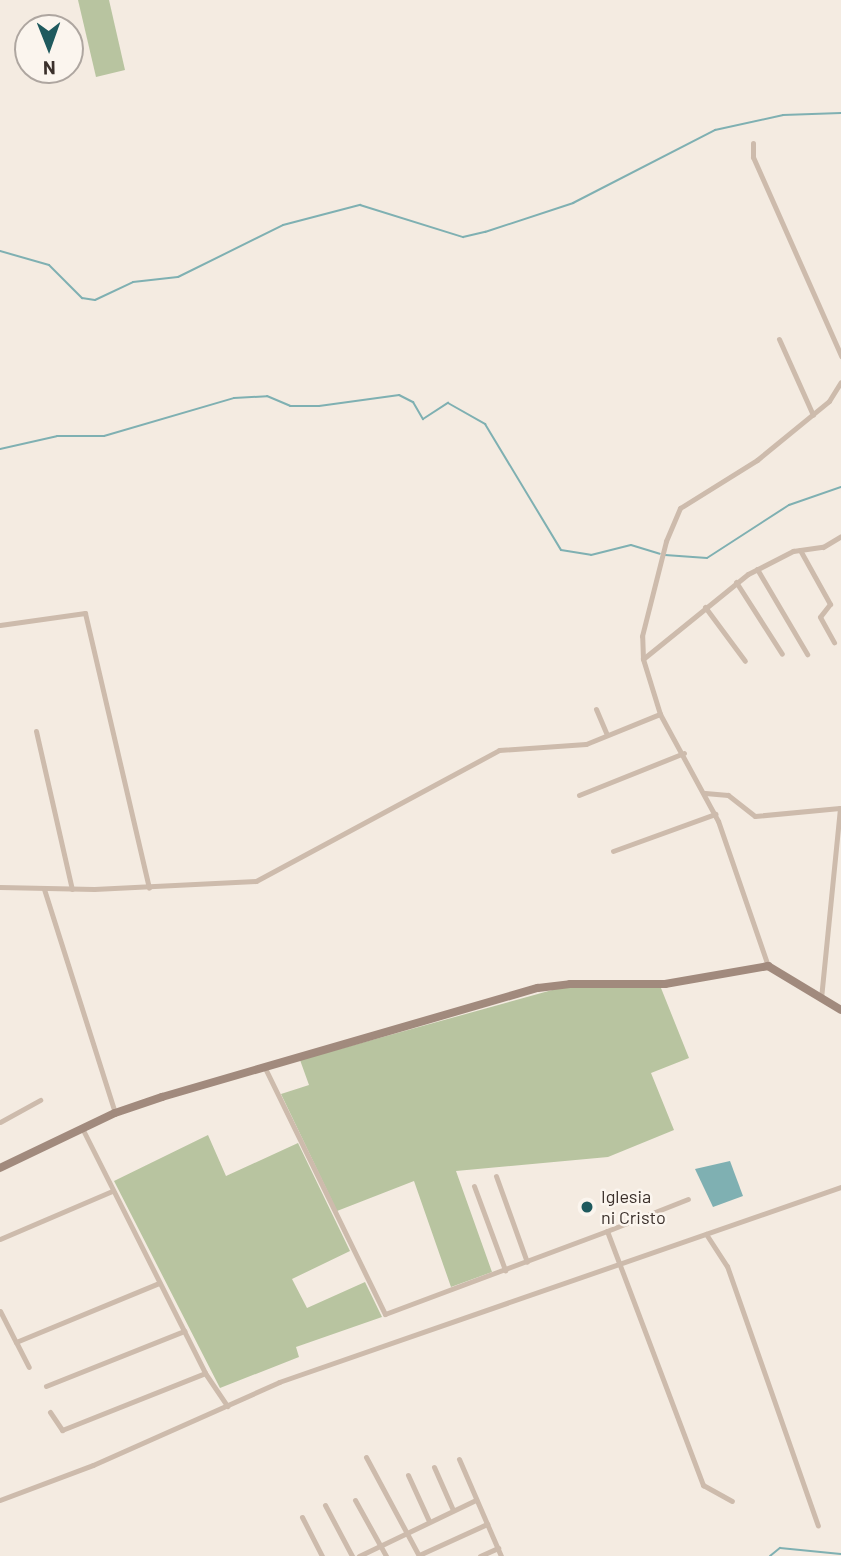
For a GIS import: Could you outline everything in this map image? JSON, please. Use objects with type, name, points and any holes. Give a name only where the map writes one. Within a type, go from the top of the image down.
[{"type":"street","points":[[753,143],[753,157],[841,356]]},
{"type":"street","points":[[779,340],[813,415]]},
{"type":"street","points":[[841,382],[813,415],[757,460],[684,503],[666,541],[642,636],[643,659],[660,713],[715,814],[768,966],[841,1010]]},
{"type":"street","points":[[643,659],[736,582],[757,569],[800,550],[823,547],[841,536]]},
{"type":"street","points":[[800,550],[830,604],[820,617],[834,642]]},
{"type":"street","points":[[757,569],[807,654]]},
{"type":"street","points":[[736,582],[782,654]]},
{"type":"street","points":[[705,607],[745,661]]},
{"type":"street","points":[[0,625],[85,613],[149,888]]},
{"type":"street","points":[[596,709],[607,735]]},
{"type":"street","points":[[0,887],[149,888],[256,881],[499,750],[577,746],[660,713]]},
{"type":"street","points":[[36,731],[72,889]]},
{"type":"street","points":[[579,795],[684,753]]},
{"type":"street","points":[[705,793],[728,795],[755,816],[840,808],[821,998]]},
{"type":"street","points":[[613,851],[715,814]]},
{"type":"street","points":[[44,889],[116,1113]]},
{"type":"street","points":[[0,1168],[116,1113],[486,1000],[547,986],[665,984],[768,966]]},
{"type":"street","points":[[264,1066],[383,1313],[527,1262],[688,1199]]},
{"type":"street","points":[[0,1122],[40,1100]]},
{"type":"street","points":[[82,1128],[205,1373],[228,1406]]},
{"type":"street","points":[[496,1176],[527,1262]]},
{"type":"street","points":[[474,1186],[505,1270]]},
{"type":"street","points":[[0,1500],[228,1406],[279,1382],[841,1187]]},
{"type":"street","points":[[0,1238],[113,1191]]},
{"type":"street","points":[[607,1231],[704,1485],[732,1501]]},
{"type":"street","points":[[706,1234],[727,1266],[818,1526]]},
{"type":"street","points":[[16,1342],[159,1283]]},
{"type":"street","points":[[0,1311],[29,1367]]},
{"type":"street","points":[[46,1387],[184,1331]]},
{"type":"street","points":[[50,1412],[62,1430],[205,1373]]},
{"type":"street","points":[[366,1457],[419,1555],[487,1524]]},
{"type":"street","points":[[459,1460],[501,1556]]},
{"type":"street","points":[[434,1467],[453,1510]]},
{"type":"street","points":[[408,1475],[429,1521]]},
{"type":"street","points":[[355,1500],[386,1556]]},
{"type":"street","points":[[359,1556],[406,1531],[476,1500]]},
{"type":"street","points":[[325,1506],[352,1556]]},
{"type":"street","points":[[302,1517],[322,1556]]},
{"type":"street","points":[[480,1556],[498,1548]]},
{"type":"green space","points":[[78,0],[109,0],[125,70],[96,77],[84,26],[84,14],[81,14]]},
{"type":"green space","points":[[563,987],[661,988],[689,1058],[651,1073],[674,1130],[608,1157],[456,1171],[492,1272],[451,1287],[414,1181],[337,1211],[281,1094],[309,1085],[300,1060]]},
{"type":"green space","points":[[208,1135],[226,1176],[298,1143],[350,1251],[292,1279],[307,1308],[365,1282],[382,1317],[296,1347],[299,1357],[220,1388],[114,1181]]},
{"type":"water","points":[[730,1161],[743,1196],[713,1207],[695,1169]]},
{"type":"waterway","points":[[0,251],[49,265],[82,298],[95,300],[133,282],[178,277],[283,225],[360,205],[463,237],[485,232],[573,203],[715,130],[783,115],[841,113]]},
{"type":"waterway","points":[[0,449],[57,436],[104,436],[234,398],[267,396],[290,406],[319,406],[399,395],[413,402],[423,419],[448,403],[485,424],[561,550],[591,555],[631,545],[660,554]]},
{"type":"waterway","points":[[665,555],[707,558],[789,505],[841,487]]},
{"type":"waterway","points":[[770,1556],[780,1548],[841,1554]]},
{"type":"place","name":"Iglesia ni Cristo","points":[[587,1207]]}]
